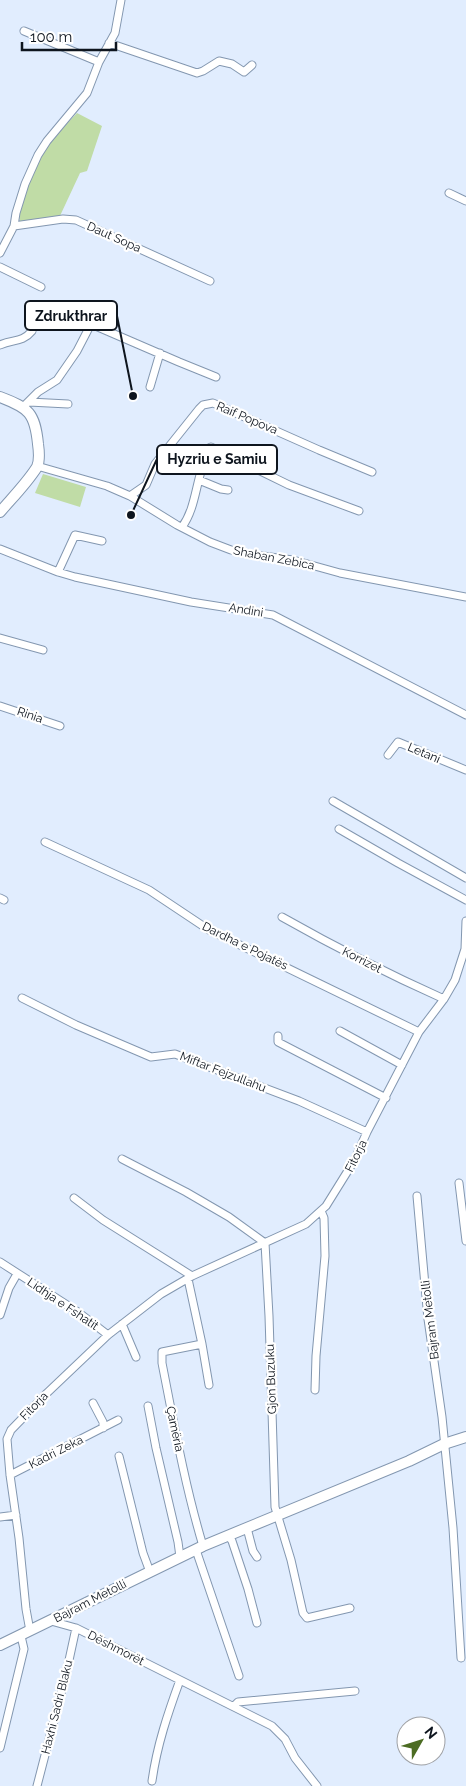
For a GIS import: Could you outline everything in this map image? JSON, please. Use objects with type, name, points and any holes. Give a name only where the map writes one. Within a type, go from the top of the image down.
[{"type":"main road","points":[[0,397],[26,405],[36,425],[39,454],[37,466],[2,506]]},
{"type":"main road","name":"Bajram Metolli","points":[[0,1645],[200,1548],[277,1514],[409,1461],[444,1444],[466,1437]]},
{"type":"street","points":[[0,253],[14,226],[24,184],[38,155],[87,92],[99,62],[115,33],[121,0]]},
{"type":"street","points":[[24,31],[99,62]]},
{"type":"street","points":[[109,43],[196,73],[203,72],[220,61],[232,64],[244,72],[252,65]]},
{"type":"street","points":[[449,193],[466,201]]},
{"type":"street","name":"Daut Sopa","points":[[14,226],[63,219],[76,220],[210,281]]},
{"type":"street","points":[[0,267],[41,287]]},
{"type":"street","points":[[26,405],[38,392],[57,380],[77,351],[91,324],[216,377]]},
{"type":"street","points":[[0,345],[27,337],[32,331]]},
{"type":"street","points":[[150,387],[160,353]]},
{"type":"street","name":"Raif Popova","points":[[130,496],[146,485],[155,464],[198,409],[207,403],[213,403],[234,411],[372,472]]},
{"type":"street","points":[[26,405],[68,404]]},
{"type":"street","points":[[182,527],[191,510],[205,465],[205,452],[211,448],[289,485],[359,511]]},
{"type":"street","name":"Shaban Zebica","points":[[37,466],[107,486],[130,496],[210,542],[247,554],[293,560],[340,572],[466,597]]},
{"type":"street","points":[[200,480],[228,490]]},
{"type":"street","points":[[58,572],[74,535],[102,541]]},
{"type":"street","name":"Andini","points":[[0,549],[58,572],[146,593],[273,615],[466,715]]},
{"type":"street","points":[[0,638],[43,650]]},
{"type":"street","name":"Rinia","points":[[0,706],[60,726]]},
{"type":"street","name":"Letani","points":[[388,755],[398,742],[466,770]]},
{"type":"street","points":[[333,801],[466,878]]},
{"type":"street","points":[[339,829],[466,900]]},
{"type":"street","name":"Dardha e Pojatës","points":[[45,842],[150,890],[209,930],[420,1032]]},
{"type":"street","name":"Korrizet","points":[[282,917],[401,980],[444,999]]},
{"type":"street","points":[[420,1032],[455,980],[465,949],[466,921]]},
{"type":"street","name":"Miftar Fejzullahu","points":[[22,998],[151,1057],[175,1054],[299,1101],[367,1132]]},
{"type":"street","points":[[340,1031],[402,1065]]},
{"type":"street","name":"Fitorja","points":[[0,1748],[24,1649],[26,1633],[26,1609],[16,1516],[3,1440],[47,1393],[108,1335],[161,1294],[190,1277],[306,1224],[321,1211],[341,1184],[354,1161],[367,1132],[420,1032]]},
{"type":"street","points":[[278,1036],[278,1042],[386,1098]]},
{"type":"street","points":[[122,1159],[229,1217],[264,1243]]},
{"type":"street","points":[[459,1183],[466,1241]]},
{"type":"street","name":"Bajram Metolli","points":[[417,1196],[428,1319],[453,1528],[460,1658]]},
{"type":"street","points":[[74,1198],[103,1220],[190,1277],[209,1385]]},
{"type":"street","points":[[315,1390],[316,1356],[325,1256],[324,1218],[321,1211]]},
{"type":"street","name":"Gjon Buzuku","points":[[264,1243],[269,1316],[275,1507],[291,1560],[303,1613],[307,1618],[350,1608]]},
{"type":"street","name":"Lidhja e Fshatit","points":[[0,1262],[78,1312],[108,1335]]},
{"type":"street","name":"Lidhja e Fshatit","points":[[0,1315],[9,1288],[17,1274]]},
{"type":"street","points":[[122,1324],[136,1357]]},
{"type":"street","name":"Çamëria","points":[[200,1548],[161,1355],[162,1352],[202,1344]]},
{"type":"street","points":[[93,1403],[103,1422],[103,1428]]},
{"type":"street","points":[[148,1406],[180,1557]]},
{"type":"street","name":"Kadri Zeka","points":[[10,1475],[118,1420]]},
{"type":"street","points":[[119,1456],[143,1553],[150,1572]]},
{"type":"street","points":[[0,1517],[16,1516]]},
{"type":"street","points":[[247,1528],[257,1557]]},
{"type":"street","points":[[228,1536],[232,1541],[243,1573],[257,1623]]},
{"type":"street","points":[[200,1548],[239,1676]]},
{"type":"street","name":"Dëshmorët","points":[[51,1621],[76,1628],[272,1726],[285,1739],[294,1758],[316,1786]]},
{"type":"street","name":"Haxhi Sadri Blaku","points":[[36,1786],[66,1674],[76,1628]]},
{"type":"street","points":[[152,1781],[160,1738],[180,1680]]},
{"type":"street","points":[[234,1706],[238,1702],[355,1691]]},
{"type":"green space","points":[[77,113],[102,126],[87,171],[80,173],[59,218],[20,221],[19,213],[24,192],[40,158],[50,142]]},
{"type":"green space","points":[[43,474],[86,487],[80,507],[35,493]]},
{"type":"place","name":"Zdrukthrar","points":[[133,396]]},
{"type":"place","name":"Hyzriu e Samiu","points":[[131,515]]}]
